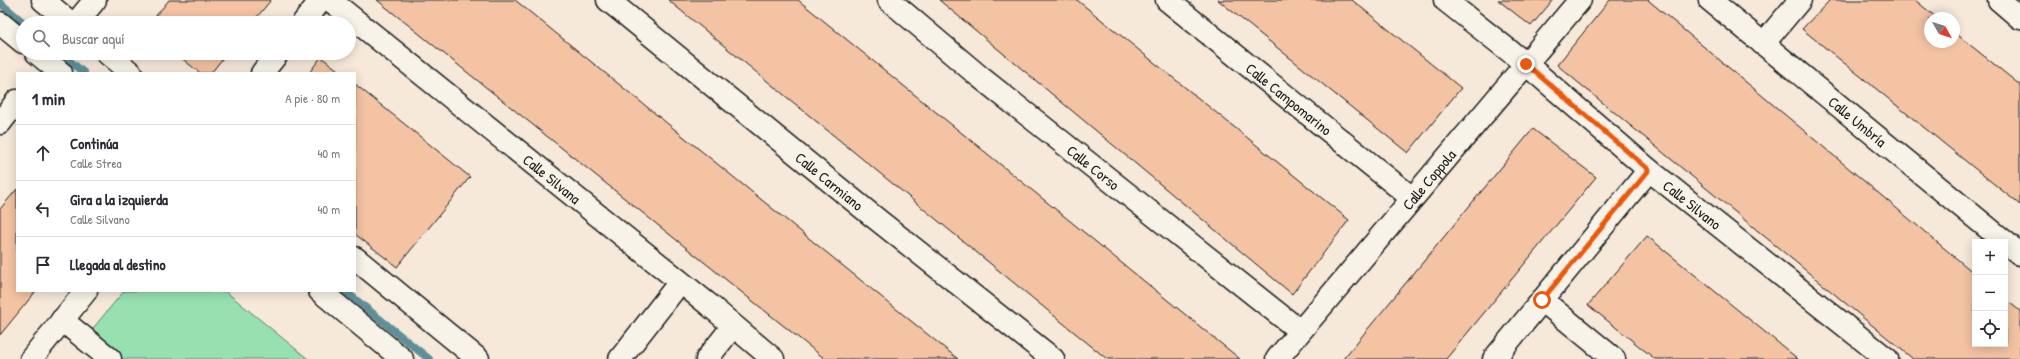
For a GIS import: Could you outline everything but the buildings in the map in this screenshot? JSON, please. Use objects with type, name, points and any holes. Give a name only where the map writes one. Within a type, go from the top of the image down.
[{"type":"street","points":[[43,0],[62,16]]},
{"type":"street","points":[[82,16],[95,0]]},
{"type":"street","points":[[309,16],[322,0]]},
{"type":"street","name":"Calle Silvana","points":[[330,0],[350,16]]},
{"type":"street","name":"Calle Carmiano","points":[[608,0],[869,213],[1053,359]]},
{"type":"street","name":"Calle Corso","points":[[888,0],[980,77],[1300,331]]},
{"type":"street","name":"Calle Campomarino","points":[[1167,0],[1412,198]]},
{"type":"street","name":"Calle Silvano","points":[[1445,0],[1526,64],[1649,170],[1887,359]]},
{"type":"street","name":"Calle Coppola","points":[[1277,359],[1580,0]]},
{"type":"street","name":"Calle Umbría","points":[[1710,0],[2001,239]]},
{"type":"street","points":[[1763,44],[1800,0]]},
{"type":"street","points":[[1999,0],[2020,18]]},
{"type":"street","name":"Calle Silvana","points":[[356,21],[680,282],[773,359]]},
{"type":"street","points":[[0,23],[16,36]]},
{"type":"street","points":[[115,60],[130,72]]},
{"type":"street","points":[[263,72],[272,60]]},
{"type":"street","points":[[0,123],[16,102]]},
{"type":"street","points":[[1494,359],[1649,170]]},
{"type":"street","name":"Calle Umbría","points":[[2008,244],[2020,254]]},
{"type":"street","points":[[356,259],[478,359]]},
{"type":"street","points":[[620,359],[680,282]]},
{"type":"street","points":[[31,359],[85,292]]},
{"type":"street","points":[[321,292],[402,359]]},
{"type":"street","points":[[1542,300],[1614,359]]},
{"type":"street","points":[[62,320],[110,359]]},
{"type":"street","points":[[707,359],[733,326]]},
{"type":"green space","points":[[123,292],[226,292],[308,359],[123,359],[89,333]]},
{"type":"waterway","points":[[0,3],[16,16]]},
{"type":"waterway","points":[[68,60],[83,72]]},
{"type":"waterway","points":[[346,292],[429,359]]},
{"type":"route","points":[[1526,64],[1649,170],[1542,300]]}]
